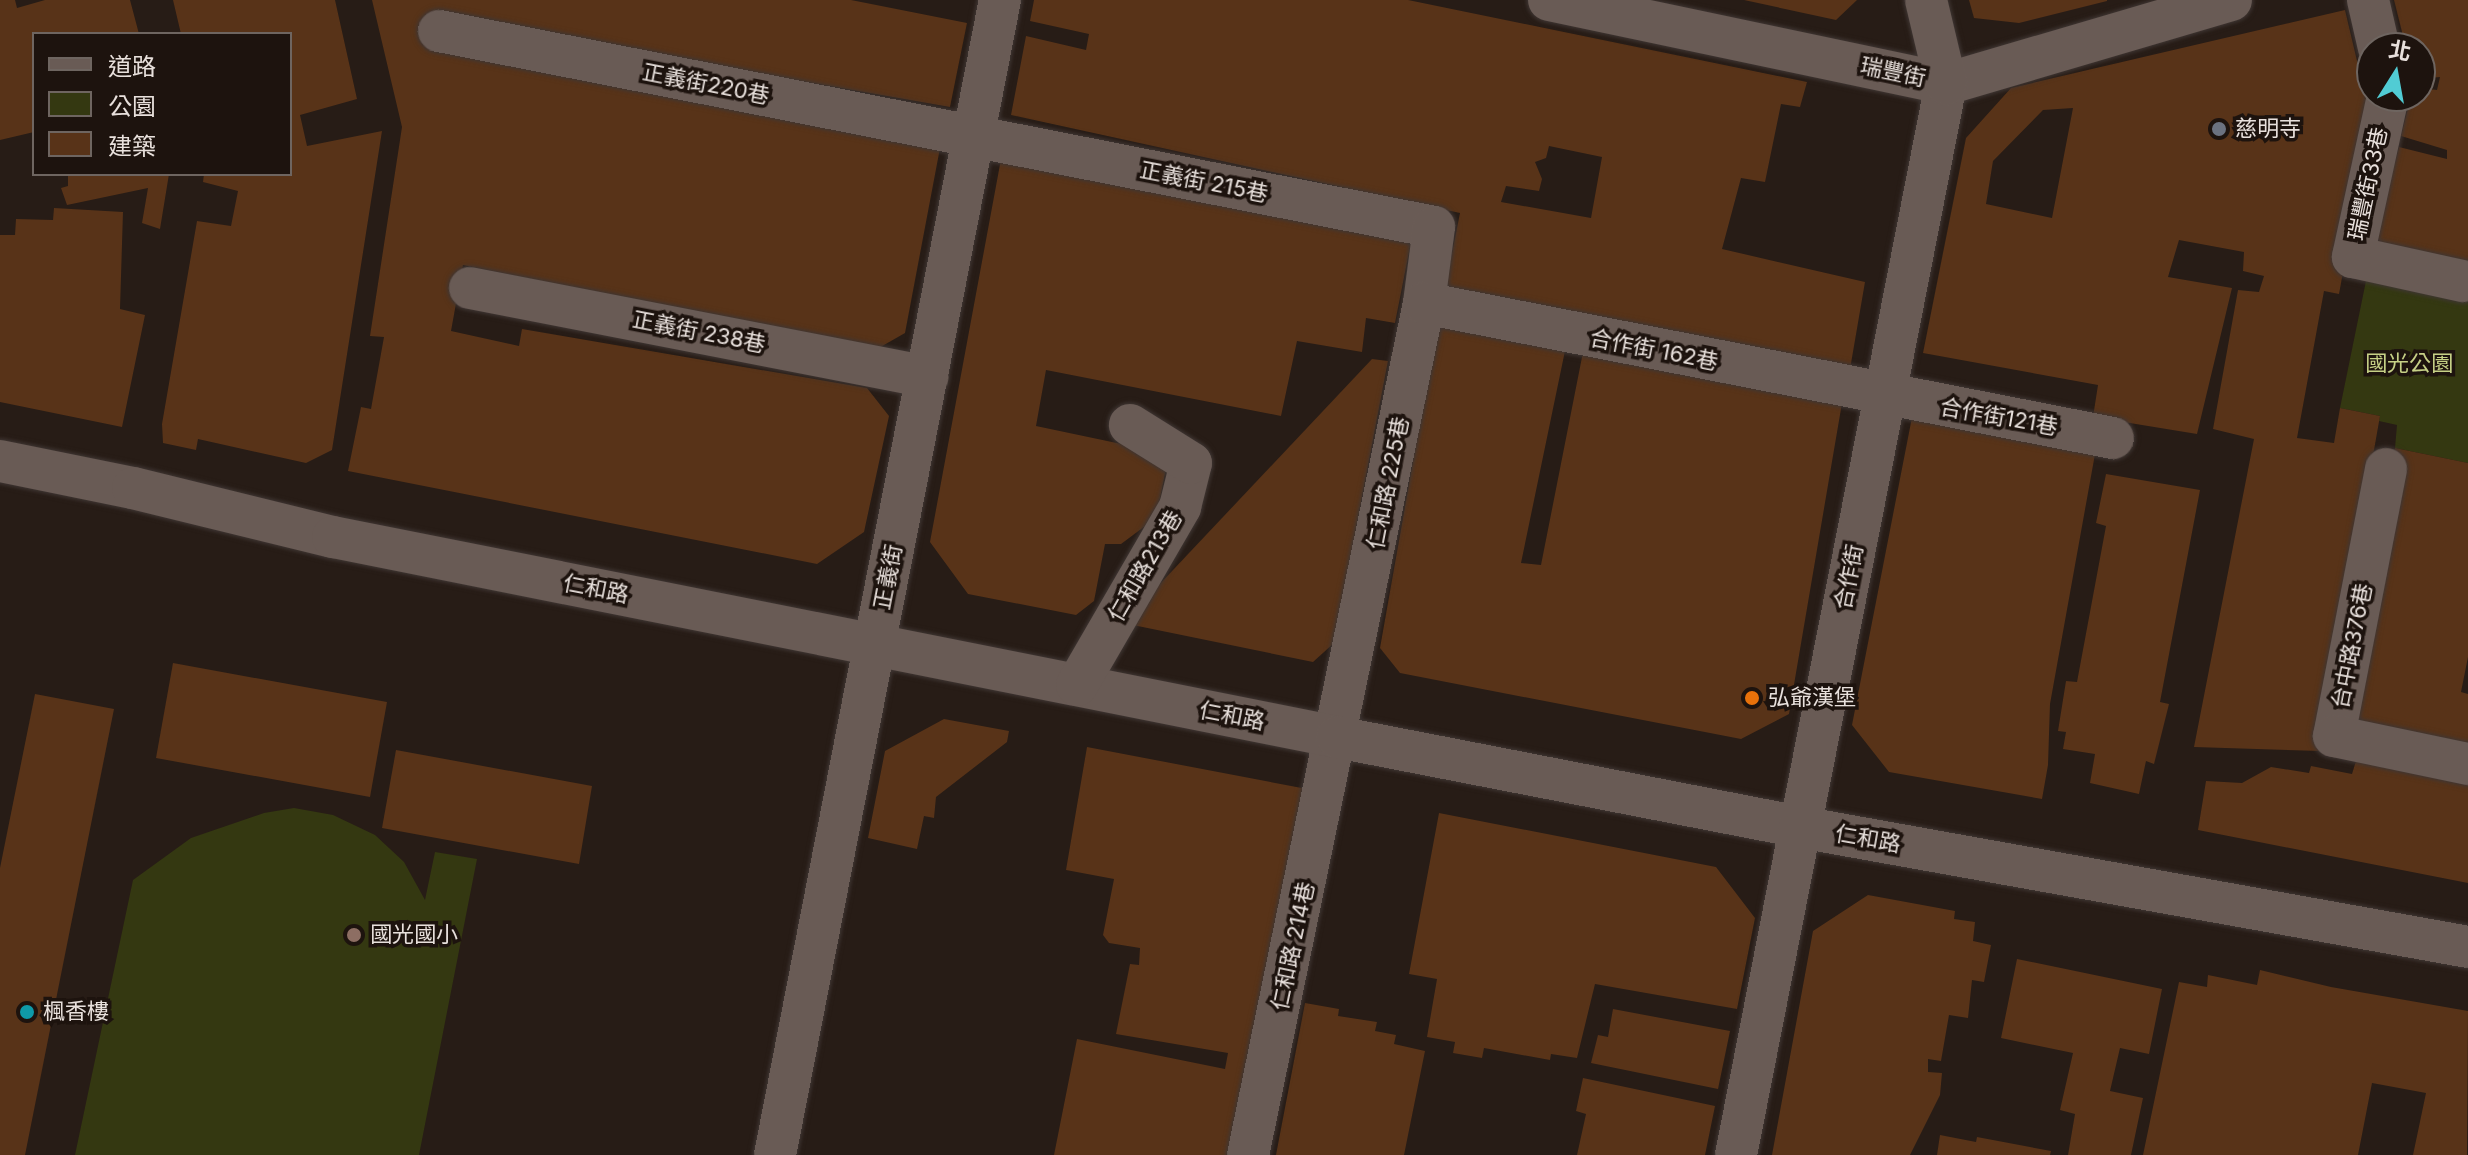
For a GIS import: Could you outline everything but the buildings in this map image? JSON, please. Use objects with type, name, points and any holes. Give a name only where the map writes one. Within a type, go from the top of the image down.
[{"type":"street","name":"正義街","points":[[775,1155],[1000,0]]},
{"type":"street","name":"瑞豐街","points":[[1549,0],[1946,84],[2231,0]]},
{"type":"street","name":"合作街","points":[[1736,1155],[1946,84],[1926,0]]},
{"type":"street","points":[[2368,0],[2375,32]]},
{"type":"street","name":"正義街220巷","points":[[439,31],[974,138]]},
{"type":"street","name":"瑞豐街33巷","points":[[2385,112],[2353,257],[2462,281]]},
{"type":"street","name":"正義街 215巷","points":[[974,138],[1434,227]]},
{"type":"street","name":"仁和路 225巷","points":[[1337,737],[1424,303],[1434,227]]},
{"type":"street","name":"正義街 238巷","points":[[470,288],[927,377]]},
{"type":"street","name":"合作街 162巷","points":[[1424,303],[1885,396]]},
{"type":"street","name":"合作街121巷","points":[[1885,396],[2113,438]]},
{"type":"street","name":"仁和路213巷","points":[[1077,685],[1180,507],[1191,463],[1130,425]]},
{"type":"street","name":"仁和路","points":[[0,461],[133,488],[333,537],[1337,737],[1800,827],[2468,947]]},
{"type":"street","name":"台中路376巷","points":[[2386,469],[2334,736],[2468,764]]},
{"type":"street","name":"仁和路 214巷","points":[[1248,1155],[1337,737]]},
{"type":"green space","name":"國光公園","points":[[2367,276],[2468,297],[2468,463],[2395,448],[2397,425],[2379,421],[2380,416],[2340,408]]},
{"type":"green space","points":[[294,808],[333,815],[375,835],[404,862],[425,900],[435,852],[477,859],[419,1155],[75,1155],[133,880],[191,838],[264,813]]},
{"type":"place","name":"慈明寺","points":[[2219,129]]},
{"type":"place","name":"弘爺漢堡","points":[[1752,698]]},
{"type":"place","name":"國光國小","points":[[354,935]]},
{"type":"place","name":"楓香樓","points":[[27,1012]]}]
